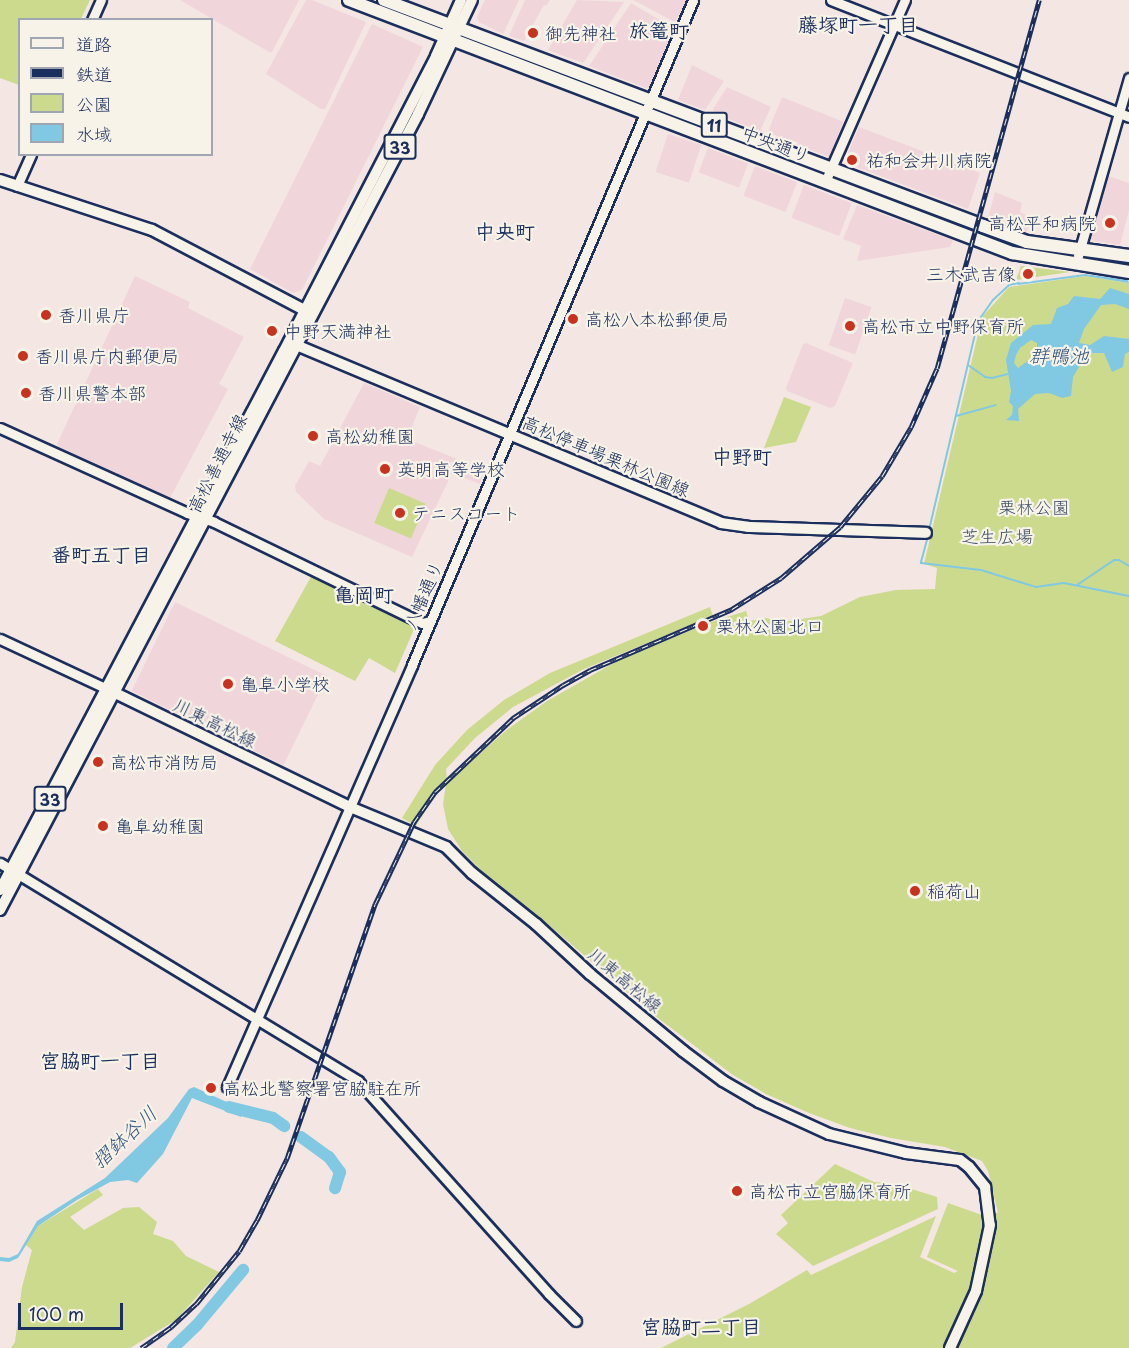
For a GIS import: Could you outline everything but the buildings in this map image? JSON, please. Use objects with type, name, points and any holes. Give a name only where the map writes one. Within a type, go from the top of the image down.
[{"type":"highway","name":"中央通り","points":[[349,0],[1012,253],[1129,272]]},
{"type":"highway","name":"中央通り","points":[[384,0],[1022,240],[1129,256]]},
{"type":"main road","points":[[454,27],[461,0]]},
{"type":"main road","points":[[454,27],[472,0]]},
{"type":"main road","name":"高松善通寺線","points":[[0,910],[16,871],[293,344],[454,27]]},
{"type":"main road","points":[[0,180],[152,230],[308,312]]},
{"type":"main road","name":"高松停車場栗林公園線","points":[[293,344],[730,526],[926,533]]},
{"type":"main road","name":"川東高松線","points":[[111,691],[350,807],[446,847],[472,873],[536,924],[590,974],[683,1051],[723,1081],[759,1102],[838,1137],[906,1153],[960,1160],[969,1167],[985,1187],[990,1226],[976,1292],[950,1348]]},
{"type":"main road","name":"高松善通寺線","points":[[0,890],[16,871]]},
{"type":"street","points":[[93,18],[101,0]]},
{"type":"street","name":"八幡通り","points":[[227,1087],[430,621],[693,0]]},
{"type":"street","points":[[831,0],[1129,117]]},
{"type":"street","points":[[825,182],[905,0]]},
{"type":"street","points":[[1077,264],[1079,249],[1129,78]]},
{"type":"street","points":[[17,186],[30,156]]},
{"type":"street","points":[[0,428],[338,580],[422,623],[430,621]]},
{"type":"street","points":[[0,639],[111,691]]},
{"type":"street","points":[[0,863],[358,1081],[549,1294],[576,1321]]},
{"type":"shaded area","points":[[180,0],[299,0],[272,52]]},
{"type":"shaded area","points":[[306,0],[312,0],[366,22],[325,109],[321,109],[266,74]]},
{"type":"shaded area","points":[[485,0],[519,0],[503,34],[479,22],[477,17]]},
{"type":"shaded area","points":[[525,0],[550,0],[546,6],[544,5],[524,41],[509,36]]},
{"type":"shaded area","points":[[577,0],[624,2],[583,63],[548,50]]},
{"type":"shaded area","points":[[633,0],[687,0],[675,22]]},
{"type":"shaded area","points":[[631,3],[675,29],[649,87],[646,88],[589,66]]},
{"type":"shaded area","points":[[372,24],[423,47],[302,290],[293,293],[250,269]]},
{"type":"shaded area","points":[[692,65],[724,81],[705,110],[678,100]]},
{"type":"shaded area","points":[[727,87],[771,107],[760,131],[715,114],[713,109]]},
{"type":"shaded area","points":[[782,97],[843,122],[829,157],[768,132]]},
{"type":"shaded area","points":[[859,127],[980,173],[968,209],[846,163],[845,160]]},
{"type":"shaded area","points":[[668,134],[701,145],[689,183],[656,172]]},
{"type":"shaded area","points":[[708,148],[748,163],[739,188],[699,172]]},
{"type":"shaded area","points":[[755,166],[797,182],[786,212],[744,196]]},
{"type":"shaded area","name":"高松平和病院","points":[[1108,176],[1129,183],[1129,210],[1120,245],[1093,241],[1091,237]]},
{"type":"shaded area","points":[[804,185],[852,203],[839,236],[791,218]]},
{"type":"shaded area","points":[[995,192],[1022,203],[1020,212],[1033,219],[1026,232],[988,218]]},
{"type":"shaded area","points":[[857,205],[953,240],[950,247],[857,261],[861,246],[843,239]]},
{"type":"shaded area","points":[[135,276],[190,302],[188,308],[244,337],[219,384],[228,389],[170,498],[59,447],[57,444]]},
{"type":"shaded area","name":"高松市立中野保育所","points":[[845,298],[871,307],[855,354],[829,345]]},
{"type":"shaded area","points":[[806,343],[853,363],[835,406],[830,408],[787,391],[786,388],[803,344]]},
{"type":"shaded area","name":"英明高等学校","points":[[364,383],[420,407],[407,439],[457,459],[455,465],[482,477],[480,484],[452,473],[412,557],[324,519],[296,492],[295,486],[309,461],[320,466]]},
{"type":"shaded area","name":"亀阜小学校","points":[[175,602],[327,676],[283,765],[132,691]]},
{"type":"green space","points":[[0,0],[90,0],[81,18],[18,18],[18,85],[0,78]]},
{"type":"green space","points":[[1021,266],[1070,272],[1016,280]]},
{"type":"green space","points":[[1085,276],[1129,283],[1129,1348],[661,1348],[749,1304],[807,1270],[811,1275],[936,1216],[920,1257],[954,1273],[958,1271],[927,1257],[948,1203],[982,1215],[998,1213],[988,1171],[982,1161],[945,1147],[850,1128],[809,1113],[766,1094],[733,1075],[650,1012],[542,919],[482,871],[462,851],[448,829],[443,804],[446,784],[432,799],[416,826],[402,818],[435,765],[467,730],[504,700],[550,673],[710,607],[713,616],[584,669],[513,707],[475,738],[446,769],[447,782],[508,729],[547,701],[619,660],[708,623],[746,611],[749,621],[766,618],[782,622],[821,616],[860,597],[896,590],[935,589],[937,568],[924,564],[982,317],[1009,287]]},
{"type":"green space","points":[[784,397],[811,407],[796,442],[764,448]]},
{"type":"green space","name":"テニスコート","points":[[389,488],[426,504],[411,539],[374,523]]},
{"type":"green space","points":[[312,575],[415,627],[395,673],[369,658],[355,681],[275,641]]},
{"type":"green space","points":[[835,1164],[874,1182],[896,1184],[937,1197],[938,1209],[813,1266],[776,1234],[788,1223],[781,1215]]},
{"type":"green space","points":[[98,1189],[103,1195],[70,1217],[84,1230],[123,1208],[139,1207],[157,1222],[153,1234],[173,1241],[186,1256],[219,1272],[176,1320],[130,1348],[11,1348],[15,1342],[22,1287],[32,1250],[26,1245],[38,1226]]},
{"type":"water","points":[[1085,274],[1128,280],[1129,283],[1085,276],[1018,285],[1018,283]]},
{"type":"water","name":"群鴨池","points":[[1110,288],[1129,294],[1129,309],[1115,304],[1101,305],[1084,329],[1079,343],[1090,345],[1104,336],[1129,339],[1129,352],[1125,354],[1123,367],[1112,372],[1104,353],[1087,353],[1073,377],[1071,396],[1062,398],[1049,393],[1035,394],[1018,409],[1019,421],[1006,420],[1012,415],[1013,406],[1009,402],[1011,391],[1006,360],[1011,343],[1033,325],[1051,324],[1057,308],[1068,304],[1074,296],[1100,299]],"holes":[[[1031,340],[1037,343],[1037,354],[1018,368],[1014,363],[1020,348]]]},
{"type":"water","points":[[194,1087],[244,1110],[241,1117],[192,1098],[163,1154],[137,1183],[128,1180],[110,1182],[77,1200],[38,1226],[18,1258],[9,1262],[0,1261],[0,1257],[9,1258],[18,1254],[37,1221],[105,1178],[168,1118],[189,1089]]},
{"type":"waterway","points":[[929,530],[976,330],[981,317],[993,300],[1009,285],[1019,283]]},
{"type":"waterway","points":[[968,365],[985,377],[992,378],[1008,374]]},
{"type":"waterway","points":[[956,416],[996,405]]},
{"type":"waterway","points":[[928,536],[921,563],[981,570],[1036,587],[1064,583],[1129,596]]},
{"type":"waterway","points":[[1077,585],[1114,560],[1119,560],[1129,566]]},
{"type":"waterway","name":"摺鉢谷川","points":[[229,1107],[273,1118],[284,1126]]},
{"type":"waterway","name":"摺鉢谷川","points":[[301,1137],[329,1157],[340,1172],[335,1188]]},
{"type":"waterway","name":"摺鉢谷川","points":[[173,1348],[197,1325],[243,1270]]},
{"type":"railway","points":[[141,1348],[171,1327],[196,1304],[239,1251],[257,1220],[287,1158],[375,904],[414,822],[435,792],[513,718],[563,685],[590,670],[732,609],[781,578],[840,527],[882,476],[911,427],[937,368],[1039,0]]},
{"type":"place","name":"御先神社","points":[[533,33]]},
{"type":"place","name":"祐和会井川病院","points":[[852,160]]},
{"type":"place","name":"高松平和病院","points":[[1110,223]]},
{"type":"place","name":"三木武吉像","points":[[1028,274]]},
{"type":"place","name":"香川県庁","points":[[46,315]]},
{"type":"place","name":"高松八本松郵便局","points":[[573,319]]},
{"type":"place","name":"高松市立中野保育所","points":[[850,326]]},
{"type":"place","name":"中野天満神社","points":[[272,331]]},
{"type":"place","name":"香川県庁内郵便局","points":[[23,356]]},
{"type":"place","name":"香川県警本部","points":[[26,393]]},
{"type":"place","name":"高松幼稚園","points":[[313,436]]},
{"type":"place","name":"英明高等学校","points":[[385,469]]},
{"type":"place","name":"テニスコート","points":[[400,513]]},
{"type":"place","name":"栗林公園北口","points":[[703,626]]},
{"type":"place","name":"亀阜小学校","points":[[228,684]]},
{"type":"place","name":"高松市消防局","points":[[98,762]]},
{"type":"place","name":"亀阜幼稚園","points":[[103,826]]},
{"type":"place","name":"稲荷山","points":[[915,891]]},
{"type":"place","name":"高松北警察署宮脇駐在所","points":[[211,1088]]},
{"type":"place","name":"高松市立宮脇保育所","points":[[737,1191]]},
{"type":"district","name":"藤塚町一丁目","points":[[858,24]]},
{"type":"district","name":"旅篭町","points":[[659,30]]},
{"type":"district","name":"中央町","points":[[505,231]]},
{"type":"district","name":"中野町","points":[[742,456]]},
{"type":"district","name":"番町五丁目","points":[[101,554]]},
{"type":"district","name":"亀岡町","points":[[364,594]]},
{"type":"district","name":"宮脇町一丁目","points":[[100,1060]]},
{"type":"district","name":"宮脇町二丁目","points":[[701,1326]]},
{"type":"park label","name":"栗林公園","points":[[1034,507]]},
{"type":"park label","name":"芝生広場","points":[[997,536]]}]
